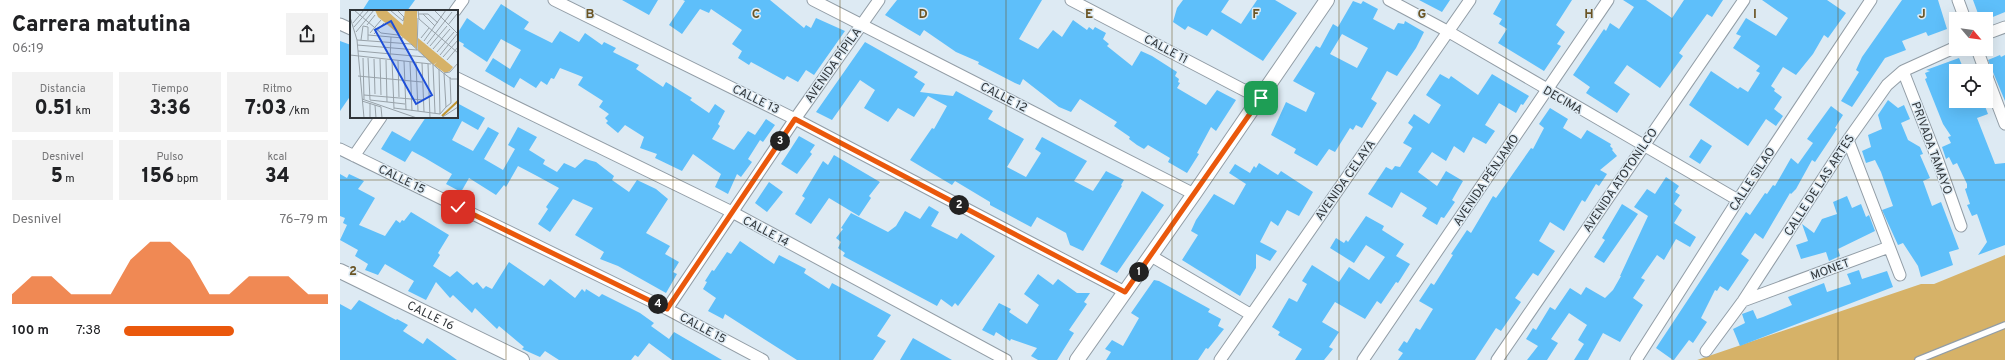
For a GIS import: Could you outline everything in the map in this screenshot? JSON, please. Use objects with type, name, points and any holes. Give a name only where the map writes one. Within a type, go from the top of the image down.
[{"type":"street","points":[[456,10],[462,0]]},
{"type":"street","name":"CALLE 13","points":[[554,0],[795,119],[1125,292]]},
{"type":"street","name":"CALLE 12","points":[[813,0],[1194,194]]},
{"type":"street","name":"AVENIDA PÍPILA","points":[[667,309],[795,119],[879,0]]},
{"type":"street","name":"CALLE 11","points":[[1071,0],[1261,98]]},
{"type":"street","points":[[1077,360],[1261,98],[1327,0]]},
{"type":"street","name":"DECIMA","points":[[1389,0],[1449,32],[1738,200]]},
{"type":"street","name":"AVENIDA CELAYA","points":[[1220,360],[1250,314],[1470,0]]},
{"type":"street","name":"AVENIDA PÉNJAMO","points":[[1363,360],[1608,0]]},
{"type":"street","name":"AVENIDA ATOTONILCO","points":[[1497,360],[1744,0]]},
{"type":"street","name":"CALLE SILAO","points":[[1636,360],[1738,200],[1871,0]]},
{"type":"street","points":[[1958,0],[1963,12]]},
{"type":"street","points":[[340,24],[350,29]]},
{"type":"street","points":[[1993,31],[2005,27]]},
{"type":"street","name":"CALLE DE LAS ARTES","points":[[1706,351],[1743,302],[1848,140],[1887,85],[1903,71],[1949,50]]},
{"type":"street","name":"PRIVADA TAMAYO","points":[[1903,71],[1937,158],[1960,226]]},
{"type":"street","name":"CALLE 14","points":[[458,78],[732,212],[1006,360]]},
{"type":"street","points":[[1993,91],[2005,124]]},
{"type":"street","points":[[354,156],[379,118]]},
{"type":"street","points":[[1848,140],[1900,275]]},
{"type":"street","name":"CALLE 15","points":[[340,150],[667,309],[763,360]]},
{"type":"street","name":"MONET","points":[[1743,302],[1889,247]]},
{"type":"street","points":[[1151,256],[1250,314]]},
{"type":"street","name":"CALLE 16","points":[[340,271],[522,360]]},
{"type":"lane","points":[[1918,360],[2005,325]]},
{"type":"shaded area","points":[[2005,255],[2005,360],[1697,360],[1921,284],[1934,284]]},
{"type":"building","points":[[369,0],[415,0],[408,10],[363,10]]},
{"type":"building","points":[[622,0],[658,0],[649,15]]},
{"type":"building","points":[[683,0],[770,0],[804,28],[806,25],[811,28],[816,18],[845,31],[814,75],[806,70],[798,82],[787,76],[784,80],[751,62],[749,65],[738,58],[742,51],[732,44],[742,30],[711,9],[709,13],[700,9],[682,34],[669,25],[685,1]]},
{"type":"building","points":[[897,0],[1042,0],[1019,39],[1038,49],[1053,30],[1062,37],[1073,20],[1087,30],[1089,27],[1093,30],[1095,27],[1106,33],[1103,39],[1109,44],[1107,46],[1132,66],[1141,51],[1152,56],[1177,72],[1175,76],[1179,79],[1178,82],[1180,83],[1177,88],[1206,105],[1217,90],[1236,100],[1216,131],[1211,127],[1197,153],[1199,154],[1187,173],[1168,162],[1170,158],[1148,145],[1144,149],[1137,145],[1129,139],[1130,137],[1114,126],[1117,122],[1080,99],[1071,112],[1059,107],[1023,79],[1020,85],[1015,83],[978,64],[979,62],[956,52],[924,30],[920,36],[908,29],[885,15]]},
{"type":"building","points":[[1183,0],[1229,0],[1221,12],[1241,24],[1257,0],[1275,0],[1297,13],[1263,61],[1212,29],[1207,36],[1188,26],[1185,30],[1173,22],[1177,8]]},
{"type":"building","points":[[1419,0],[1450,0],[1442,12]]},
{"type":"building","points":[[1501,0],[1572,0],[1556,25],[1565,32],[1557,44],[1561,46],[1544,71],[1498,43],[1507,29],[1499,24],[1502,19],[1493,14]]},
{"type":"building","points":[[1623,0],[1646,0],[1672,18],[1684,0],[1723,0],[1712,17],[1707,14],[1689,39],[1679,53],[1683,56],[1660,88],[1627,65],[1614,83],[1630,94],[1617,113],[1586,93],[1590,87],[1573,75],[1604,29],[1606,31],[1610,23],[1619,29],[1634,7]]},
{"type":"building","points":[[1762,0],[1827,0],[1846,13],[1828,38],[1824,35],[1813,54],[1796,75],[1783,67],[1771,86],[1775,89],[1774,91],[1782,97],[1774,109],[1783,116],[1776,126],[1766,119],[1748,146],[1689,105],[1711,71],[1738,89],[1740,87],[1748,92],[1760,73],[1756,71],[1760,66],[1733,48],[1741,36],[1736,34],[1746,18],[1776,36],[1788,18]]},
{"type":"building","points":[[1902,0],[1938,0],[1947,29],[1928,36],[1926,32],[1902,41],[1906,50],[1885,58],[1852,107],[1841,101],[1859,72],[1856,70],[1862,57]]},
{"type":"building","points":[[1973,0],[2005,0],[2005,12],[1993,17],[1993,12],[1977,12]]},
{"type":"building","points":[[1353,1],[1361,4],[1363,1],[1378,9],[1373,19],[1394,30],[1398,23],[1404,24],[1405,21],[1424,32],[1416,48],[1397,76],[1387,71],[1371,99],[1377,103],[1362,128],[1356,125],[1353,130],[1350,128],[1335,152],[1329,149],[1317,166],[1294,153],[1296,149],[1271,135],[1286,102],[1306,112],[1315,93],[1293,81],[1316,46],[1320,48],[1333,24],[1338,27]],"holes":[[[1342,34],[1368,48],[1357,68],[1330,54]]]},
{"type":"building","points":[[501,4],[529,22],[524,29],[552,43],[560,31],[579,42],[585,33],[602,45],[604,42],[616,48],[613,52],[639,65],[636,69],[663,87],[666,82],[692,98],[690,100],[709,113],[715,104],[725,111],[718,124],[720,126],[712,139],[734,150],[748,131],[755,135],[766,119],[775,125],[763,142],[760,140],[748,159],[752,162],[741,177],[737,174],[728,194],[715,187],[721,174],[693,154],[682,171],[655,158],[657,154],[640,148],[644,137],[625,125],[618,133],[606,123],[608,121],[605,118],[609,114],[599,107],[603,101],[578,85],[583,77],[560,68],[554,79],[551,78],[547,85],[541,81],[536,88],[520,78],[514,88],[485,71],[493,58],[510,69],[521,50],[501,39],[487,62],[463,46],[464,44],[458,41],[458,32],[467,18],[484,30]]},
{"type":"building","points":[[340,41],[350,45],[350,96],[340,111]]},
{"type":"building","points":[[865,42],[918,72],[914,77],[925,84],[920,92],[953,96],[956,91],[993,111],[988,119],[1024,139],[1007,167],[1026,177],[1041,153],[1035,149],[1042,137],[1087,161],[1074,181],[1093,191],[1106,171],[1124,180],[1121,185],[1122,186],[1083,251],[1070,245],[1066,233],[1037,217],[1031,227],[990,205],[990,202],[955,181],[952,185],[910,160],[932,128],[934,129],[947,106],[928,96],[914,117],[898,108],[888,122],[864,108],[875,90],[860,80],[832,120],[816,112]]},
{"type":"building","points":[[2000,55],[2001,57],[2005,55],[2005,101],[1993,72],[1993,64],[1990,64],[1988,60]]},
{"type":"building","points":[[1959,58],[1962,64],[1949,64],[1949,108],[1986,108],[1988,114],[1977,118],[1995,164],[2005,163],[2005,245],[1978,255],[1987,242],[1977,214],[1972,216],[1967,205],[1970,204],[1965,189],[1967,188],[1967,184],[1957,163],[1953,165],[1949,157],[1946,159],[1942,147],[1951,143],[1948,137],[1951,136],[1943,124],[1925,79],[1927,78],[1925,73],[1930,71],[1926,70]]},
{"type":"building","points":[[1440,74],[1449,79],[1451,76],[1478,95],[1492,74],[1529,96],[1523,105],[1521,104],[1516,113],[1499,103],[1485,125],[1495,131],[1486,144],[1473,137],[1464,153],[1454,146],[1446,161],[1432,152],[1418,172],[1437,186],[1446,171],[1463,181],[1452,200],[1455,202],[1444,218],[1441,217],[1437,225],[1422,216],[1427,208],[1401,192],[1392,208],[1368,194],[1386,167],[1392,170],[1395,166],[1400,167],[1412,148],[1403,143],[1413,127],[1408,123],[1414,114],[1429,124],[1441,105],[1426,95]]},
{"type":"building","points":[[1888,100],[1898,108],[1904,105],[1910,119],[1901,123],[1908,140],[1920,147],[1923,154],[1920,155],[1930,178],[1923,181],[1932,206],[1941,202],[1959,249],[1949,252],[1953,265],[1921,277],[1918,266],[1903,243],[1898,245],[1882,210],[1893,206],[1881,172],[1875,160],[1866,163],[1862,151],[1871,147],[1868,135],[1882,129],[1878,115]]},
{"type":"building","points":[[458,104],[485,118],[478,130],[462,121],[452,140],[473,151],[488,127],[499,133],[484,159],[503,170],[515,149],[508,145],[518,127],[537,137],[529,150],[545,160],[543,164],[557,172],[564,163],[575,168],[585,159],[596,162],[614,176],[612,180],[629,192],[637,180],[656,189],[668,199],[646,233],[670,246],[665,254],[679,262],[673,272],[677,274],[666,293],[618,266],[600,259],[604,252],[575,235],[593,208],[573,199],[550,232],[538,224],[548,209],[546,207],[559,188],[518,166],[506,187],[504,185],[496,195],[469,178],[461,192],[446,184],[452,174],[412,151],[405,162],[381,149],[392,131],[410,141],[425,118],[458,118]]},
{"type":"building","points":[[1831,106],[1843,115],[1835,128],[1837,129],[1815,162],[1812,160],[1796,189],[1791,194],[1790,193],[1763,239],[1755,233],[1741,254],[1749,260],[1728,291],[1720,286],[1717,291],[1715,290],[1701,318],[1707,322],[1693,343],[1689,340],[1673,360],[1656,348],[1746,212],[1750,215],[1765,193],[1767,194],[1773,185],[1775,186],[1791,158],[1798,164],[1813,143],[1807,139]]},
{"type":"building","points":[[1550,108],[1568,119],[1563,128],[1581,139],[1587,130],[1611,144],[1610,146],[1613,149],[1612,150],[1617,156],[1600,170],[1607,174],[1599,186],[1596,184],[1585,202],[1582,200],[1564,231],[1550,222],[1539,241],[1555,251],[1538,276],[1533,273],[1515,298],[1521,302],[1501,331],[1496,328],[1475,360],[1398,360],[1403,353],[1398,350],[1404,341],[1407,343],[1416,328],[1420,330],[1433,309],[1419,301],[1431,283],[1434,285],[1453,255],[1451,254],[1467,230],[1471,233],[1493,196],[1496,198],[1531,148],[1533,149],[1544,128],[1539,124]]},
{"type":"building","points":[[799,136],[815,145],[810,152],[812,154],[797,174],[781,164]]},
{"type":"building","points":[[1701,139],[1712,146],[1700,164],[1689,157]]},
{"type":"building","points":[[834,155],[880,182],[869,196],[871,198],[859,216],[829,198],[811,224],[795,214],[805,198],[802,196],[823,161],[828,165]]},
{"type":"building","points":[[1259,163],[1278,175],[1281,171],[1313,192],[1299,216],[1287,210],[1278,226],[1271,221],[1260,242],[1277,251],[1270,261],[1256,254],[1256,268],[1240,296],[1182,260],[1198,235],[1191,231],[1196,220],[1214,194],[1234,205],[1246,184],[1229,173],[1235,164],[1250,173],[1254,166],[1256,168]]},
{"type":"building","points":[[340,174],[347,178],[349,174],[364,181],[358,189],[375,198],[359,225],[385,236],[396,220],[400,223],[402,220],[404,221],[411,212],[449,235],[438,253],[440,255],[433,266],[450,277],[457,271],[473,285],[477,282],[483,289],[486,286],[492,289],[509,262],[544,286],[550,279],[575,298],[582,289],[585,292],[586,289],[599,297],[602,294],[640,313],[654,323],[651,326],[669,339],[674,332],[722,360],[672,360],[649,343],[638,357],[635,355],[631,360],[559,360],[545,351],[540,357],[522,349],[524,347],[499,326],[497,329],[475,308],[472,313],[453,295],[450,298],[436,282],[426,300],[408,291],[414,281],[385,264],[378,275],[365,270],[368,264],[355,256],[358,250],[340,240],[347,225],[343,223],[345,218],[340,216]]},
{"type":"building","points":[[1666,177],[1679,186],[1675,192],[1680,195],[1674,204],[1682,210],[1674,223],[1696,237],[1690,247],[1676,239],[1664,260],[1657,255],[1641,278],[1645,280],[1633,298],[1643,305],[1620,342],[1603,333],[1588,360],[1574,360],[1584,344],[1578,340],[1587,325],[1569,313],[1551,339],[1558,343],[1547,360],[1527,360],[1538,346],[1526,339],[1533,328],[1536,330],[1550,307],[1555,310],[1570,288],[1581,295],[1586,287],[1605,298],[1613,290],[1621,276],[1648,216],[1634,207],[1647,189],[1655,194]]},
{"type":"building","points":[[769,182],[783,192],[767,212],[755,203]]},
{"type":"building","points":[[1142,191],[1164,205],[1117,273],[1100,264]]},
{"type":"building","points":[[1847,196],[1852,208],[1861,204],[1866,217],[1869,215],[1875,231],[1838,249],[1840,256],[1829,261],[1826,252],[1801,259],[1796,245],[1808,241],[1802,224],[1814,233],[1822,219],[1837,214],[1833,202]]},
{"type":"building","points":[[1622,204],[1638,214],[1604,263],[1594,257],[1605,240],[1602,238]]},
{"type":"building","points":[[929,206],[939,212],[931,226],[957,239],[961,233],[995,256],[958,306],[955,303],[952,307],[941,299],[937,306],[843,256],[845,253],[838,248],[841,242],[836,238],[843,229],[841,228],[851,213],[888,232],[896,226],[905,211],[920,219]]},
{"type":"building","points":[[1366,216],[1384,226],[1382,230],[1404,244],[1396,256],[1410,264],[1398,283],[1396,282],[1381,304],[1377,301],[1365,319],[1335,302],[1322,322],[1339,332],[1329,347],[1333,349],[1324,360],[1295,360],[1302,349],[1278,335],[1280,332],[1272,327],[1289,298],[1297,302],[1307,284],[1302,281],[1312,265],[1339,282],[1349,267],[1369,280],[1385,257],[1366,245],[1354,263],[1330,248],[1336,238],[1344,243],[1346,240],[1348,242]]},
{"type":"building","points":[[740,241],[774,264],[779,255],[806,269],[804,273],[829,289],[832,283],[891,315],[877,336],[886,341],[873,360],[797,360],[725,314],[723,319],[708,311],[716,298],[703,289],[707,282],[705,281],[727,252],[731,254]]},
{"type":"building","points":[[1859,270],[1862,279],[1887,271],[1893,287],[1740,346],[1733,329],[1745,323],[1742,314],[1753,310],[1757,319],[1792,305],[1788,297],[1824,283],[1827,292],[1851,284],[1847,274]]},
{"type":"building","points":[[1038,274],[1053,285],[1058,279],[1077,293],[1090,293],[1084,302],[1087,304],[1069,330],[1074,333],[1057,360],[1038,360],[1031,356],[1037,348],[1011,339],[1010,341],[996,332],[994,336],[982,330],[999,303],[1011,309],[1009,312],[1027,324],[1039,305],[1024,294]]},
{"type":"building","points":[[1154,280],[1159,281],[1210,309],[1208,312],[1221,319],[1218,326],[1224,329],[1208,349],[1206,348],[1198,360],[1106,360],[1111,352],[1105,349],[1112,340],[1123,346],[1139,318],[1131,313]]},
{"type":"building","points":[[359,300],[408,325],[403,331],[423,344],[427,338],[457,360],[340,360],[340,304],[351,310]]},
{"type":"building","points":[[913,338],[952,360],[900,360]]},
{"type":"route","points":[[458,207],[667,309],[795,119],[1125,292],[1261,98]]}]
